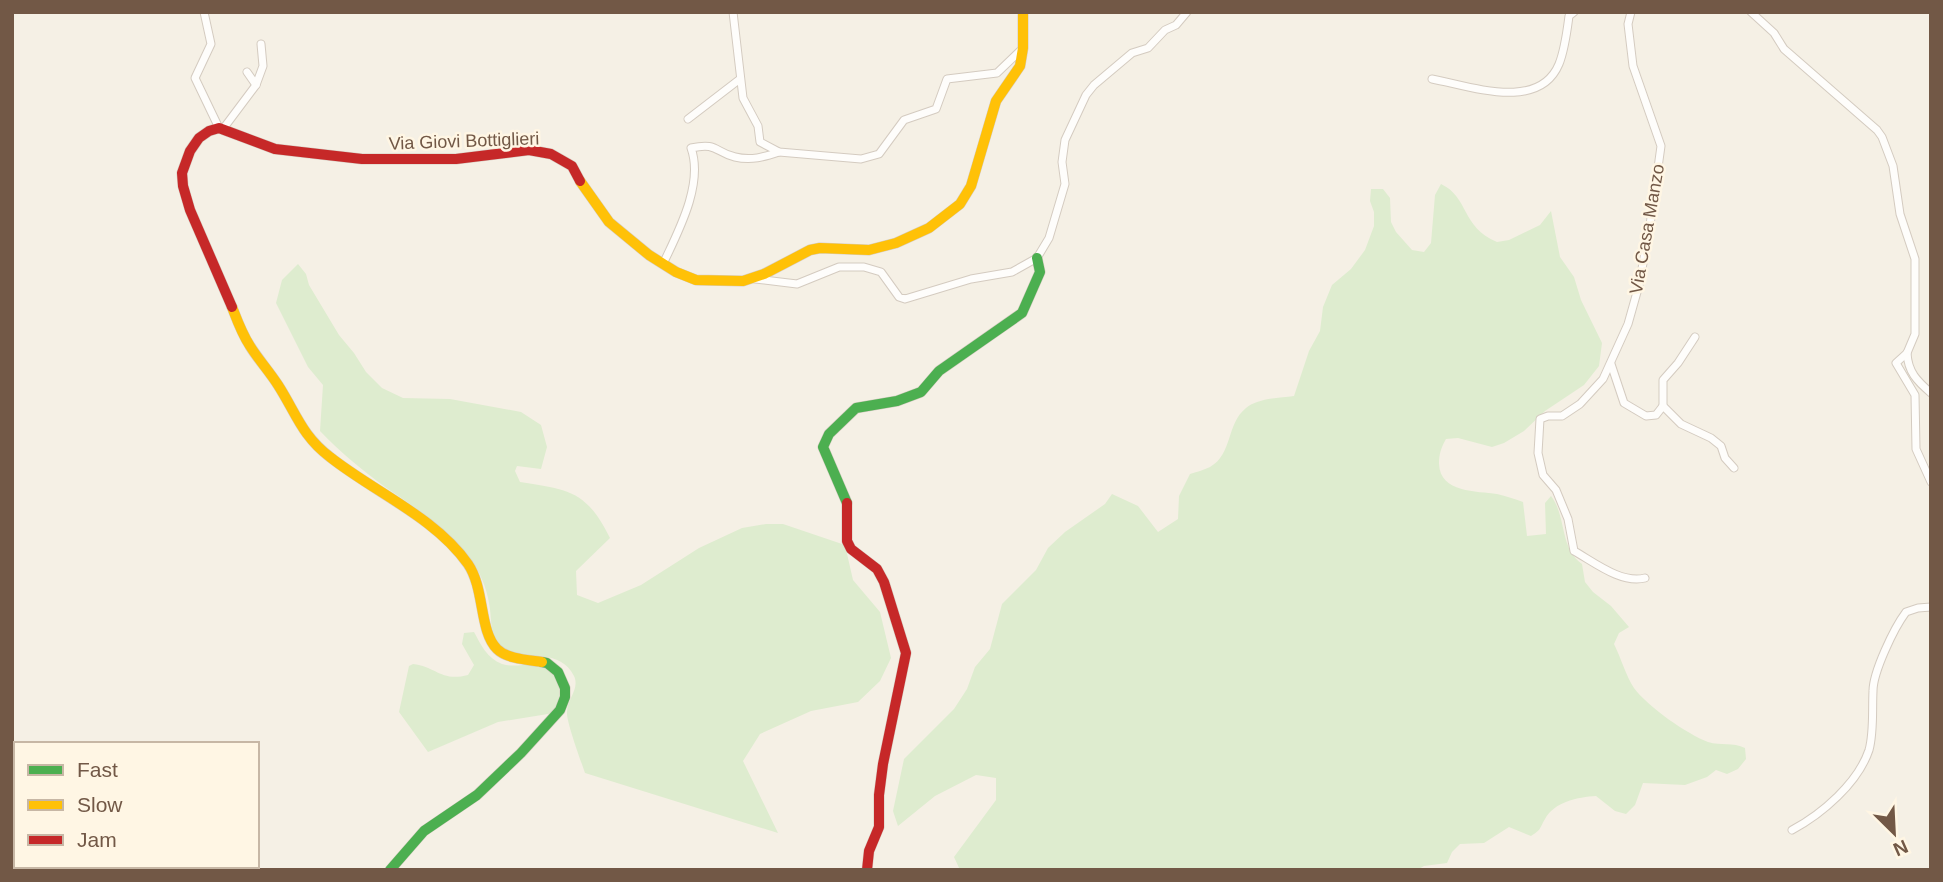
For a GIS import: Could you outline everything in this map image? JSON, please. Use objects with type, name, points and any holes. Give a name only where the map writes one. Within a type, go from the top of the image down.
[{"type":"street","points":[[204,12],[211,44],[195,78],[221,129]]},
{"type":"street","points":[[733,12],[743,98],[758,126],[760,142],[779,152],[861,159],[879,154],[904,120],[936,109],[947,79],[997,73],[1023,48]]},
{"type":"street","name":"Via Giovi Bottiglieri","points":[[221,129],[275,149],[362,159],[456,159],[529,150],[551,154],[572,166],[595,205],[609,222],[636,246],[663,264],[696,280],[721,282],[753,279],[810,250],[869,250],[896,243],[929,228],[960,204],[971,186],[993,107],[1020,66],[1023,12]]},
{"type":"street","points":[[753,279],[797,284],[839,267],[864,267],[881,272],[896,294],[905,299],[971,279],[1012,272],[1037,258],[1049,238],[1065,184],[1062,155],[1065,140],[1086,95],[1132,53],[1149,48],[1187,12]]},
{"type":"street","points":[[1432,79],[1509,94],[1531,91],[1545,85],[1559,65],[1569,16],[1574,12]]},
{"type":"street","name":"Via Casa Manzo","points":[[1631,12],[1628,24],[1633,66],[1661,146],[1639,285],[1628,324],[1602,379],[1580,404],[1562,416],[1540,419],[1538,453],[1543,475],[1556,490],[1568,519],[1574,551],[1634,581],[1645,578]]},
{"type":"street","points":[[1751,12],[1774,33],[1784,49],[1877,130],[1886,147],[1893,166],[1900,214],[1914,259],[1916,326],[1907,353],[1908,366],[1911,373],[1931,393]]},
{"type":"street","points":[[261,44],[263,66],[256,85],[221,129],[209,131],[199,138],[190,150],[182,173],[190,210],[240,327],[250,346],[273,377],[307,437],[329,457],[415,515],[470,566],[480,589],[485,626],[497,649],[517,658],[547,663],[558,672],[565,688],[561,710],[530,743],[477,795],[424,831],[390,870]]},
{"type":"street","points":[[247,72],[256,85]]},
{"type":"street","points":[[688,119],[740,79]]},
{"type":"street","points":[[663,264],[682,224],[695,180],[695,158],[691,148],[717,148],[732,157],[756,160],[779,152]]},
{"type":"street","points":[[867,870],[869,851],[878,827],[878,795],[906,653],[884,582],[877,569],[851,550],[847,541],[848,506],[823,447],[829,434],[856,408],[897,401],[921,392],[939,371],[1023,313],[1040,272],[1037,258]]},
{"type":"street","points":[[1611,364],[1624,403],[1646,416],[1656,415],[1663,406],[1663,380],[1674,369],[1695,337]]},
{"type":"street","points":[[1907,353],[1896,363],[1915,396],[1916,449],[1931,482]]},
{"type":"street","points":[[1663,406],[1681,424],[1711,438],[1721,446],[1725,458],[1734,468]]},
{"type":"street","points":[[1792,830],[1810,820],[1858,772],[1869,749],[1872,688],[1877,672],[1906,612],[1931,607]]},
{"type":"green space","points":[[1441,184],[1456,196],[1477,228],[1497,242],[1509,240],[1540,225],[1551,211],[1560,257],[1574,277],[1581,300],[1602,343],[1599,366],[1584,385],[1545,411],[1524,431],[1492,447],[1458,438],[1446,439],[1439,457],[1441,473],[1446,481],[1461,489],[1497,494],[1523,502],[1527,536],[1546,534],[1545,503],[1551,496],[1559,513],[1566,541],[1582,564],[1585,582],[1629,627],[1619,633],[1614,644],[1634,688],[1658,711],[1690,733],[1708,742],[1745,748],[1746,759],[1738,769],[1727,774],[1716,770],[1707,777],[1685,785],[1643,783],[1635,805],[1626,814],[1615,811],[1596,796],[1567,802],[1554,808],[1539,830],[1531,836],[1509,827],[1484,843],[1460,844],[1447,863],[1424,866],[1417,870],[960,870],[954,857],[996,800],[996,778],[976,775],[935,796],[898,826],[893,811],[904,759],[954,709],[967,689],[975,667],[990,649],[1002,604],[1036,570],[1048,548],[1065,532],[1105,504],[1112,494],[1138,506],[1158,532],[1178,519],[1179,496],[1190,474],[1208,468],[1223,455],[1235,422],[1246,408],[1256,402],[1294,396],[1309,351],[1320,331],[1323,307],[1332,285],[1351,269],[1365,250],[1374,226],[1371,189],[1383,189],[1390,198],[1391,222],[1396,232],[1412,250],[1424,252],[1431,243],[1435,195]]},
{"type":"green space","points":[[298,264],[339,335],[366,372],[382,388],[403,398],[450,399],[521,412],[541,425],[547,447],[541,469],[517,466],[515,471],[520,482],[551,487],[584,501],[593,510],[610,538],[576,571],[577,595],[598,603],[641,585],[699,548],[742,528],[783,524],[845,545],[853,580],[880,612],[891,658],[880,681],[858,702],[811,711],[760,734],[743,761],[778,833],[585,773],[567,717],[575,681],[567,666],[548,657],[516,654],[499,644],[492,629],[488,598],[482,580],[474,563],[462,548],[431,520],[360,467],[320,431],[323,385],[308,367],[276,303],[282,280]]},
{"type":"green space","points":[[474,632],[485,651],[502,664],[539,665],[553,672],[560,685],[557,707],[554,713],[498,722],[428,752],[399,712],[409,666],[421,666],[451,677],[468,675],[474,665],[462,644],[464,633]]},
{"type":"traffic: fast","points":[[847,503],[823,447],[829,434],[856,408],[897,401],[921,392],[939,371],[1022,313],[1040,272],[1037,258]]},
{"type":"traffic: fast","points":[[390,870],[424,831],[477,795],[521,753],[560,710],[565,688],[558,672],[542,662]]},
{"type":"traffic: slow","points":[[580,181],[609,222],[649,255],[676,272],[696,280],[743,281],[764,274],[810,250],[869,250],[896,243],[929,228],[960,204],[971,186],[996,101],[1020,66],[1023,12]]},
{"type":"traffic: slow","points":[[232,307],[256,356],[278,385],[313,441],[347,470],[439,532],[468,564],[473,574],[487,632],[497,649],[512,657],[542,662]]},
{"type":"traffic: jam","points":[[232,307],[190,210],[183,186],[182,173],[190,151],[199,138],[209,131],[219,128],[275,149],[362,159],[456,159],[529,150],[551,154],[572,166],[580,181]]},
{"type":"traffic: jam","points":[[847,503],[847,541],[851,549],[877,569],[884,582],[906,653],[883,764],[879,827],[869,851],[867,870]]}]
